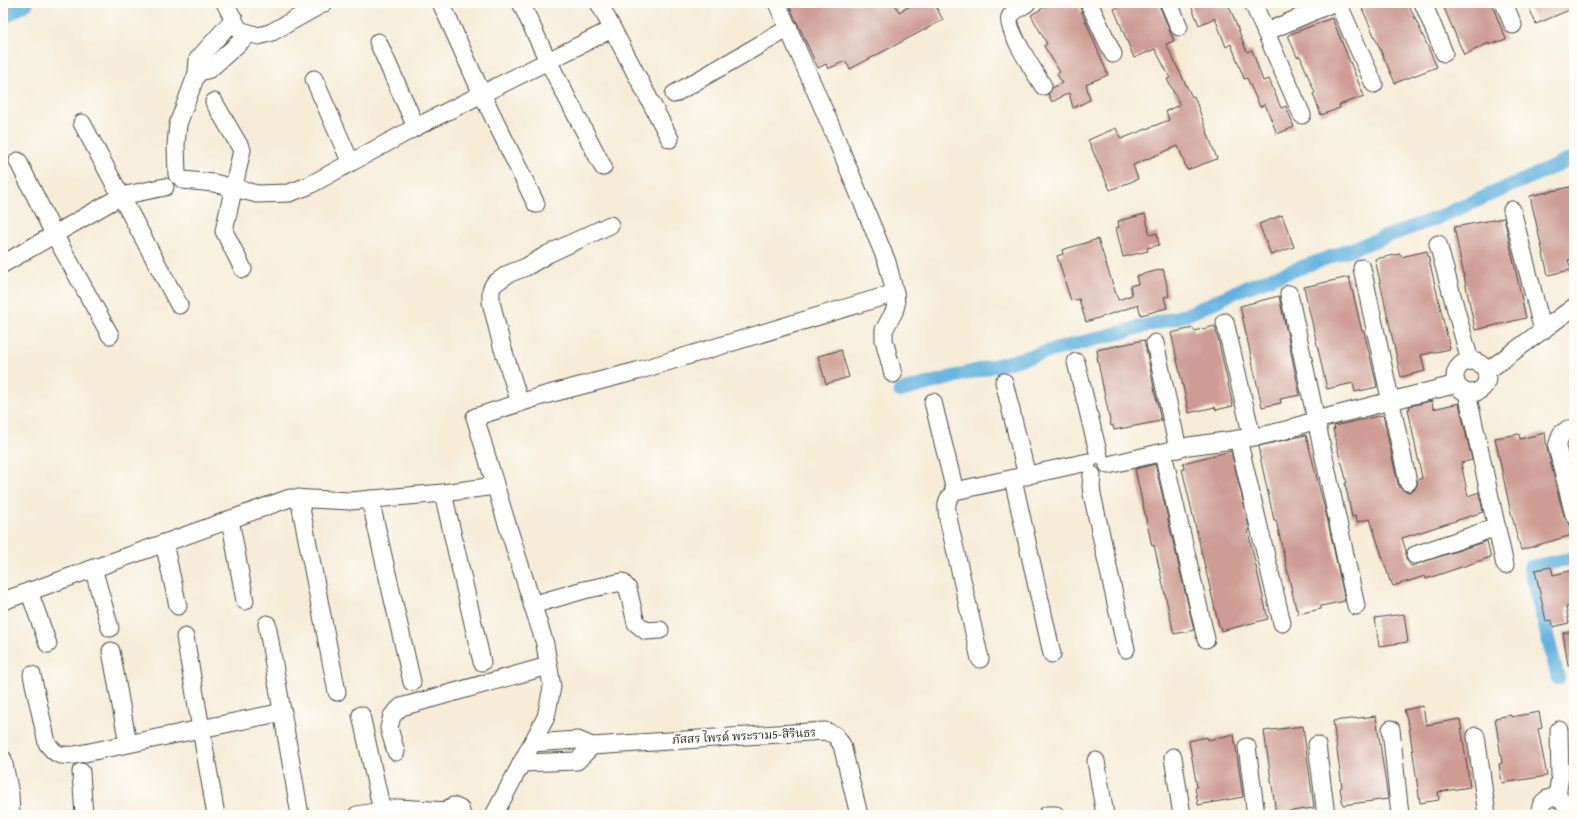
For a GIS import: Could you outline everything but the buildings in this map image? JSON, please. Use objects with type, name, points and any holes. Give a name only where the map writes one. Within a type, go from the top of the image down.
[{"type":"street","points":[[225,3],[240,30],[259,36],[272,32],[324,3]]},
{"type":"street","points":[[441,3],[482,94],[536,204]]},
{"type":"street","points":[[521,3],[548,61],[602,167]]},
{"type":"street","points":[[599,3],[670,139]]},
{"type":"street","points":[[777,3],[789,28],[887,262],[895,293],[896,305],[894,312],[884,330],[884,340],[893,374]]},
{"type":"street","points":[[1027,3],[1015,10],[1010,16],[1009,22],[1012,32],[1043,86]]},
{"type":"street","points":[[1089,3],[1113,54]]},
{"type":"street","points":[[1169,3],[1179,27]]},
{"type":"street","points":[[1253,3],[1302,115]]},
{"type":"street","points":[[1266,32],[1333,3]]},
{"type":"street","points":[[1338,3],[1374,84]]},
{"type":"street","points":[[1423,3],[1444,53]]},
{"type":"street","points":[[1504,3],[1513,25]]},
{"type":"street","points":[[175,181],[178,124],[197,73],[198,58],[234,19]]},
{"type":"street","points":[[674,94],[789,28]]},
{"type":"street","points":[[3,264],[121,196],[175,181],[214,183],[257,194],[289,193],[308,186],[350,161],[612,29]]},
{"type":"street","points":[[197,73],[210,68],[249,34]]},
{"type":"street","points":[[378,42],[416,127]]},
{"type":"street","points":[[314,79],[350,161]]},
{"type":"street","points":[[214,102],[242,150],[224,231],[243,269]]},
{"type":"street","points":[[82,123],[179,305]]},
{"type":"street","points":[[18,161],[54,234],[110,335]]},
{"type":"street","points":[[1512,210],[1543,331]]},
{"type":"street","points":[[520,403],[502,346],[491,302],[491,290],[494,284],[508,274],[526,267],[548,254],[610,224]]},
{"type":"street","points":[[1438,244],[1470,361]]},
{"type":"street","points":[[1362,268],[1408,482]]},
{"type":"street","points":[[494,815],[546,717],[552,687],[545,644],[495,486],[475,416],[637,370],[895,293]]},
{"type":"street","points":[[1289,294],[1356,606]]},
{"type":"street","points":[[1486,372],[1574,307]]},
{"type":"street","points":[[1225,322],[1245,438],[1282,623]]},
{"type":"street","points":[[1155,343],[1170,451],[1206,639]]},
{"type":"street","points":[[980,659],[946,507],[947,499],[955,491],[1286,430],[1316,420],[1390,401],[1462,388],[1476,392],[1483,388],[1487,380],[1486,372],[1483,366],[1477,362],[1470,361],[1463,363],[1455,376],[1462,388],[1505,565]]},
{"type":"street","points":[[1076,362],[1097,465],[1091,486],[1092,494],[1126,649]]},
{"type":"street","points":[[1004,382],[1052,654]]},
{"type":"street","points":[[933,402],[955,491]]},
{"type":"street","points":[[1574,428],[1568,429],[1561,434],[1557,447],[1574,514]]},
{"type":"street","points":[[3,601],[290,498],[350,501],[443,493],[495,486]]},
{"type":"street","points":[[443,493],[482,662]]},
{"type":"street","points":[[298,498],[337,692]]},
{"type":"street","points":[[370,499],[412,682]]},
{"type":"street","points":[[230,519],[245,601]]},
{"type":"street","points":[[1415,555],[1497,527]]},
{"type":"street","points":[[164,543],[178,606]]},
{"type":"street","points":[[93,568],[110,628]]},
{"type":"street","points":[[532,605],[584,590],[622,582],[628,589],[636,623],[646,631],[660,630]]},
{"type":"street","points":[[29,591],[48,644]]},
{"type":"street","points":[[267,624],[300,815]]},
{"type":"street","points":[[185,637],[216,815]]},
{"type":"street","points":[[111,651],[128,744]]},
{"type":"street","points":[[396,752],[389,728],[392,716],[401,707],[548,666]]},
{"type":"street","points":[[32,675],[47,743],[52,750],[60,756],[75,755],[283,712]]},
{"type":"street","points":[[361,715],[382,811]]},
{"type":"street","points":[[1391,729],[1400,815]]},
{"type":"street","points":[[1557,798],[1560,775],[1559,730]]},
{"type":"street","name":"ภัสสร ไพรด์ พระราม5-สิรินธร","points":[[592,746],[825,731],[835,735],[842,745],[859,815]]},
{"type":"street","points":[[1476,736],[1487,815]]},
{"type":"street","points":[[521,763],[577,761],[592,746],[578,740],[532,743]]},
{"type":"street","points":[[1317,745],[1326,815]]},
{"type":"street","points":[[1247,746],[1256,815]]},
{"type":"street","points":[[1173,758],[1182,815]]},
{"type":"street","points":[[3,759],[10,794],[11,815]]},
{"type":"street","points":[[1096,761],[1105,815]]},
{"type":"street","points":[[81,772],[84,815]]},
{"type":"street","points":[[1540,815],[1539,810],[1542,804],[1551,798],[1557,798],[1563,801],[1567,807],[1567,815]]},
{"type":"street","points":[[357,815],[398,808],[452,814]]},
{"type":"street","points":[[1047,815],[1056,815]]},
{"type":"waterway","points":[[3,18],[27,3]]},
{"type":"waterway","points":[[900,391],[1186,315],[1242,289],[1437,218],[1574,158]]},
{"type":"waterway","points":[[1558,678],[1530,567],[1574,558]]}]
